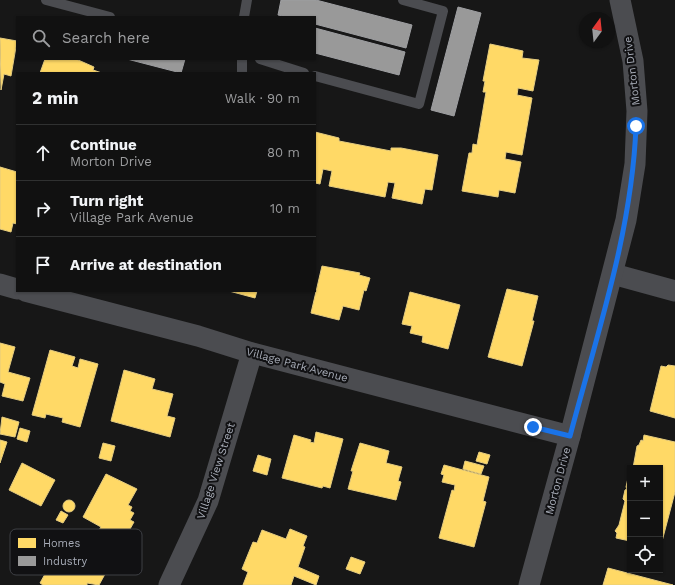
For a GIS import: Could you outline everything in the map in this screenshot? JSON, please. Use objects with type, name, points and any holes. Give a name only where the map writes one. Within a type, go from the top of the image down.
[{"type":"street","name":"Morton Drive","points":[[529,585],[613,274],[626,220],[635,164],[637,111],[633,61],[620,0]]},
{"type":"street","points":[[613,274],[675,291]]},
{"type":"street","points":[[0,284],[16,289]]},
{"type":"street","name":"Village Park Avenue","points":[[29,292],[198,336],[252,353],[570,436]]},
{"type":"street","name":"Village View Street","points":[[169,585],[208,501],[252,353]]},
{"type":"lane","points":[[46,0],[106,16]]},
{"type":"lane","points":[[244,16],[247,0]]},
{"type":"lane","points":[[316,76],[419,104],[443,12],[403,0]]},
{"type":"lane","points":[[242,60],[242,72]]},
{"type":"lane","points":[[263,60],[301,72]]},
{"type":"building: Homes","points":[[0,38],[16,41],[11,76],[4,74],[1,90]]},
{"type":"building: Homes","points":[[490,44],[523,51],[522,58],[539,60],[533,91],[518,88],[517,95],[532,98],[522,155],[506,152],[505,159],[521,162],[515,193],[499,190],[498,197],[462,191],[469,153],[472,153],[473,144],[477,145],[486,92],[483,92],[485,81],[483,81]]},
{"type":"building: Homes","points":[[45,60],[78,60],[94,67],[93,70],[99,72],[40,72]]},
{"type":"building: Homes","points":[[316,132],[339,138],[339,141],[391,151],[391,148],[401,148],[438,155],[432,190],[425,189],[422,204],[392,198],[395,183],[388,182],[385,197],[329,186],[332,171],[323,169],[320,184],[316,183]]},
{"type":"building: Homes","points":[[0,167],[16,172],[16,224],[13,223],[11,232],[0,229]]},
{"type":"building: Homes","points":[[322,266],[360,273],[359,275],[370,278],[366,291],[364,290],[359,310],[343,306],[339,320],[311,313]]},
{"type":"building: Homes","points":[[507,289],[538,296],[532,321],[534,321],[522,366],[488,357]]},
{"type":"building: Homes","points":[[233,292],[257,292],[255,298]]},
{"type":"building: Homes","points":[[410,292],[460,305],[448,349],[422,342],[423,336],[410,333],[412,326],[402,324]]},
{"type":"building: Homes","points":[[0,343],[15,347],[8,372],[30,378],[23,401],[2,396],[5,384],[0,382]]},
{"type":"building: Homes","points":[[50,350],[75,357],[72,366],[78,368],[80,359],[98,364],[80,427],[62,422],[63,418],[46,414],[45,418],[32,415]]},
{"type":"building: Homes","points":[[668,365],[675,366],[675,418],[650,411],[661,366],[666,367]]},
{"type":"building: Homes","points":[[124,370],[155,379],[152,389],[173,394],[167,416],[175,418],[170,437],[111,421]]},
{"type":"building: Homes","points":[[2,417],[19,422],[15,437],[0,434]]},
{"type":"building: Homes","points":[[20,428],[30,431],[27,442],[17,439]]},
{"type":"building: Homes","points":[[316,432],[343,439],[330,488],[323,486],[322,488],[282,478],[294,435],[311,440],[310,442],[314,443]]},
{"type":"building: Homes","points":[[644,435],[675,442],[675,492],[663,538],[663,465],[634,465],[637,446],[641,440],[643,441]]},
{"type":"building: Homes","points":[[0,440],[7,442],[0,463]]},
{"type":"building: Homes","points":[[103,443],[115,446],[111,461],[99,458]]},
{"type":"building: Homes","points":[[360,443],[389,451],[386,463],[402,467],[398,481],[401,482],[396,500],[348,489],[353,471],[351,471]]},
{"type":"building: Homes","points":[[479,452],[490,455],[487,464],[476,461]]},
{"type":"building: Homes","points":[[258,455],[271,459],[267,475],[253,471]]},
{"type":"building: Homes","points":[[465,461],[484,466],[481,474],[463,469]]},
{"type":"building: Homes","points":[[22,463],[55,480],[41,506],[9,490]]},
{"type":"building: Homes","points":[[444,465],[489,477],[483,501],[486,502],[474,547],[439,538],[452,490],[454,491],[455,485],[442,482],[444,475],[441,474]]},
{"type":"building: Homes","points":[[106,474],[137,489],[128,505],[132,507],[130,511],[134,513],[130,520],[134,522],[130,529],[100,529],[101,527],[83,517]]},
{"type":"building: Homes","points":[[627,489],[627,540],[616,538],[617,533],[615,531],[619,525],[625,501],[623,499],[625,490]]},
{"type":"building: Homes","points":[[69,500],[73,502],[75,506],[73,510],[69,512],[65,510],[63,506],[65,502]]},
{"type":"building: Homes","points":[[61,511],[68,515],[63,523],[56,520]]},
{"type":"building: Homes","points":[[290,529],[307,536],[298,567],[319,576],[316,585],[294,576],[291,585],[243,585],[248,572],[242,569],[253,542],[257,543],[262,530],[286,539]]},
{"type":"building: Homes","points":[[351,557],[365,562],[360,574],[346,569]]},
{"type":"building: Homes","points":[[608,568],[673,585],[603,585]]},
{"type":"building: Homes","points":[[44,575],[104,575],[99,585],[87,583],[87,585],[43,585],[40,583]]},
{"type":"building: Industry","points":[[281,0],[316,0],[412,25],[406,48],[316,24],[316,16],[278,15]]},
{"type":"building: Industry","points":[[458,7],[481,13],[454,116],[431,110]]},
{"type":"building: Industry","points":[[316,28],[405,52],[399,75],[316,53]]},
{"type":"building: Industry","points":[[131,60],[185,60],[181,72]]},
{"type":"route","points":[[533,427],[570,436],[626,220],[635,164],[636,126]]}]
